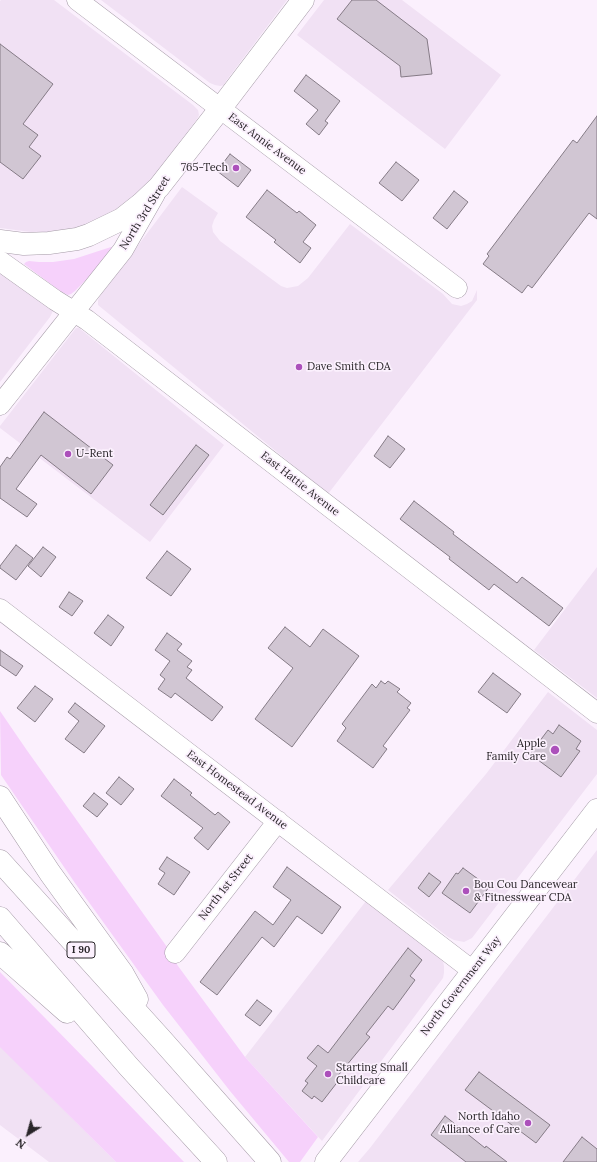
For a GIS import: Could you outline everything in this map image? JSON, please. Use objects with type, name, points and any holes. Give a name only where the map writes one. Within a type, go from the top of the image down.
[{"type":"main road","name":"North 3rd Street","points":[[159,187],[303,0]]},
{"type":"main road","points":[[0,241],[24,244],[49,243],[76,239],[89,235],[122,219],[159,187]]},
{"type":"main road","points":[[0,797],[50,873],[123,974],[161,1039]]},
{"type":"main road","name":"North Government Way","points":[[328,1159],[597,810]]},
{"type":"main road","name":"I 90","points":[[0,861],[270,1162]]},
{"type":"main road","points":[[0,918],[129,1066],[216,1162]]},
{"type":"main road","points":[[0,954],[129,1066]]},
{"type":"street","name":"East Annie Avenue","points":[[77,0],[457,288]]},
{"type":"street","name":"North 3rd Street","points":[[0,405],[123,250],[159,187]]},
{"type":"street","name":"East Hattie Avenue","points":[[0,261],[54,300],[86,319],[597,713]]},
{"type":"street","name":"East Homestead Avenue","points":[[0,609],[473,971]]},
{"type":"street","name":"North 1st Street","points":[[175,953],[278,821]]},
{"type":"shaded area","points":[[1,0],[54,0],[198,110],[199,115],[197,119],[145,187],[116,211],[82,227],[65,231],[39,233],[0,228]]},
{"type":"shaded area","points":[[101,0],[287,0],[224,85],[220,86],[210,83]]},
{"type":"shaded area","points":[[324,0],[402,0],[501,75],[445,149],[297,35]]},
{"type":"shaded area","name":"Dave Smith CDA","points":[[182,187],[218,213],[212,226],[213,232],[220,241],[281,286],[287,288],[298,286],[308,278],[350,224],[443,294],[452,304],[461,306],[467,304],[472,301],[477,290],[477,300],[328,494],[98,305],[100,296]]},
{"type":"shaded area","points":[[113,247],[112,253],[75,291],[68,295],[60,291],[24,264],[29,261],[53,262],[74,259]]},
{"type":"shaded area","points":[[0,266],[52,308],[53,311],[0,382]]},
{"type":"shaded area","points":[[76,328],[79,328],[224,445],[150,542],[0,428],[0,426]]},
{"type":"shaded area","points":[[597,567],[597,698],[534,650]]},
{"type":"shaded area","points":[[548,692],[597,730],[597,774],[472,938],[464,942],[454,940],[448,937],[388,890],[486,774]]},
{"type":"shaded area","points":[[0,711],[167,947],[178,966],[245,1057],[318,1137],[300,1162],[289,1162],[230,1091],[163,1005],[75,883],[1,775]]},
{"type":"shaded area","points":[[597,850],[597,1162],[358,1162],[370,1148]]},
{"type":"shaded area","points":[[366,901],[438,956],[443,961],[444,973],[443,978],[322,1141],[245,1057]]},
{"type":"shaded area","points":[[0,972],[184,1162],[116,1162],[0,1047]]},
{"type":"shaded area","points":[[0,1046],[116,1162],[49,1162],[0,1125]]},
{"type":"building","points":[[352,0],[376,0],[427,39],[432,74],[401,77],[400,66],[337,19]]},
{"type":"building","points":[[0,44],[53,84],[23,124],[38,135],[29,147],[41,156],[23,179],[0,162]]},
{"type":"building","points":[[306,75],[340,101],[325,121],[328,123],[319,135],[306,124],[318,110],[294,91]]},
{"type":"building","points":[[597,116],[597,219],[589,213],[532,288],[528,285],[522,293],[483,264],[489,256],[487,254],[573,140],[577,143]]},
{"type":"building","name":"765-Tech","points":[[230,154],[251,170],[238,187],[217,171]]},
{"type":"building","points":[[396,162],[419,180],[402,201],[379,183]]},
{"type":"building","points":[[267,190],[297,213],[299,211],[316,225],[303,242],[311,248],[300,263],[274,242],[276,240],[246,217]]},
{"type":"building","points":[[454,191],[468,202],[447,229],[433,218]]},
{"type":"building","name":"U-Rent","points":[[44,412],[113,465],[91,494],[41,455],[16,489],[37,504],[27,517],[0,498],[0,467],[7,457],[10,459]]},
{"type":"building","points":[[388,436],[405,449],[390,468],[374,456]]},
{"type":"building","points":[[196,445],[209,455],[163,515],[150,505]]},
{"type":"building","points":[[414,501],[454,532],[453,534],[517,583],[522,577],[563,608],[549,626],[494,584],[489,590],[449,559],[450,557],[400,519]]},
{"type":"building","points":[[16,545],[33,558],[16,580],[0,568],[0,566]]},
{"type":"building","points":[[43,547],[56,557],[41,577],[28,566]]},
{"type":"building","points":[[167,551],[191,569],[171,596],[146,578]]},
{"type":"building","points":[[69,592],[83,601],[72,616],[59,607]]},
{"type":"building","points":[[108,615],[124,627],[111,646],[94,633]]},
{"type":"building","points":[[285,627],[310,647],[323,629],[359,656],[292,747],[255,719],[293,668],[268,648]]},
{"type":"building","points":[[167,633],[182,644],[177,650],[192,661],[187,667],[192,670],[186,678],[223,707],[212,721],[175,693],[171,698],[158,689],[165,679],[160,675],[170,661],[155,650]]},
{"type":"building","points":[[0,650],[23,666],[16,676],[0,665]]},
{"type":"building","points":[[493,673],[521,694],[507,713],[478,692]]},
{"type":"building","points":[[381,681],[385,684],[388,681],[400,689],[397,692],[411,703],[407,708],[410,710],[383,746],[387,749],[373,768],[337,741],[346,728],[342,724],[372,684],[376,688]]},
{"type":"building","points":[[35,686],[53,699],[35,722],[17,708]]},
{"type":"building","points":[[75,703],[105,726],[84,753],[65,739],[79,721],[68,712]]},
{"type":"building","name":"Apple Family Care","points":[[559,725],[581,741],[576,749],[580,751],[561,777],[530,754],[548,730],[553,734]]},
{"type":"building","points":[[119,777],[134,789],[121,805],[106,793]]},
{"type":"building","points":[[174,779],[192,793],[190,795],[215,815],[218,812],[230,822],[208,850],[194,838],[203,828],[161,796]]},
{"type":"building","points":[[94,793],[108,804],[97,817],[83,806]]},
{"type":"building","points":[[167,857],[190,872],[174,895],[158,884],[165,873],[159,869]]},
{"type":"building","points":[[287,867],[341,907],[322,934],[297,916],[274,947],[262,937],[217,995],[200,982],[255,911],[273,925],[291,900],[273,887]]},
{"type":"building","name":"Bou Cou Dancewear & Fitnesswear CDA","points":[[463,868],[489,887],[470,913],[442,893],[456,873],[458,874]]},
{"type":"building","points":[[429,873],[441,882],[429,897],[418,888]]},
{"type":"building","points":[[408,948],[422,960],[410,976],[415,980],[393,1010],[388,1006],[366,1034],[370,1037],[336,1078],[339,1080],[322,1102],[314,1096],[312,1099],[302,1091],[308,1083],[305,1081],[317,1066],[307,1058],[318,1045],[328,1053]]},
{"type":"building","points":[[257,1000],[272,1011],[260,1026],[245,1015]]},
{"type":"building","points":[[479,1072],[550,1125],[536,1143],[465,1090]]},
{"type":"building","points":[[445,1116],[485,1148],[486,1146],[507,1162],[466,1162],[431,1135]]},
{"type":"building","points":[[582,1137],[597,1149],[597,1162],[563,1162]]},
{"type":"place","name":"765-Tech","points":[[236,168]]},
{"type":"place","name":"Dave Smith CDA","points":[[299,367]]},
{"type":"place","name":"U-Rent","points":[[68,454]]},
{"type":"place","name":"Apple Family Care","points":[[555,750]]},
{"type":"place","name":"Bou Cou Dancewear & Fitnesswear CDA","points":[[466,891]]},
{"type":"place","name":"Starting Small Childcare","points":[[328,1074]]},
{"type":"place","name":"North Idaho Alliance of Care","points":[[528,1123]]}]
